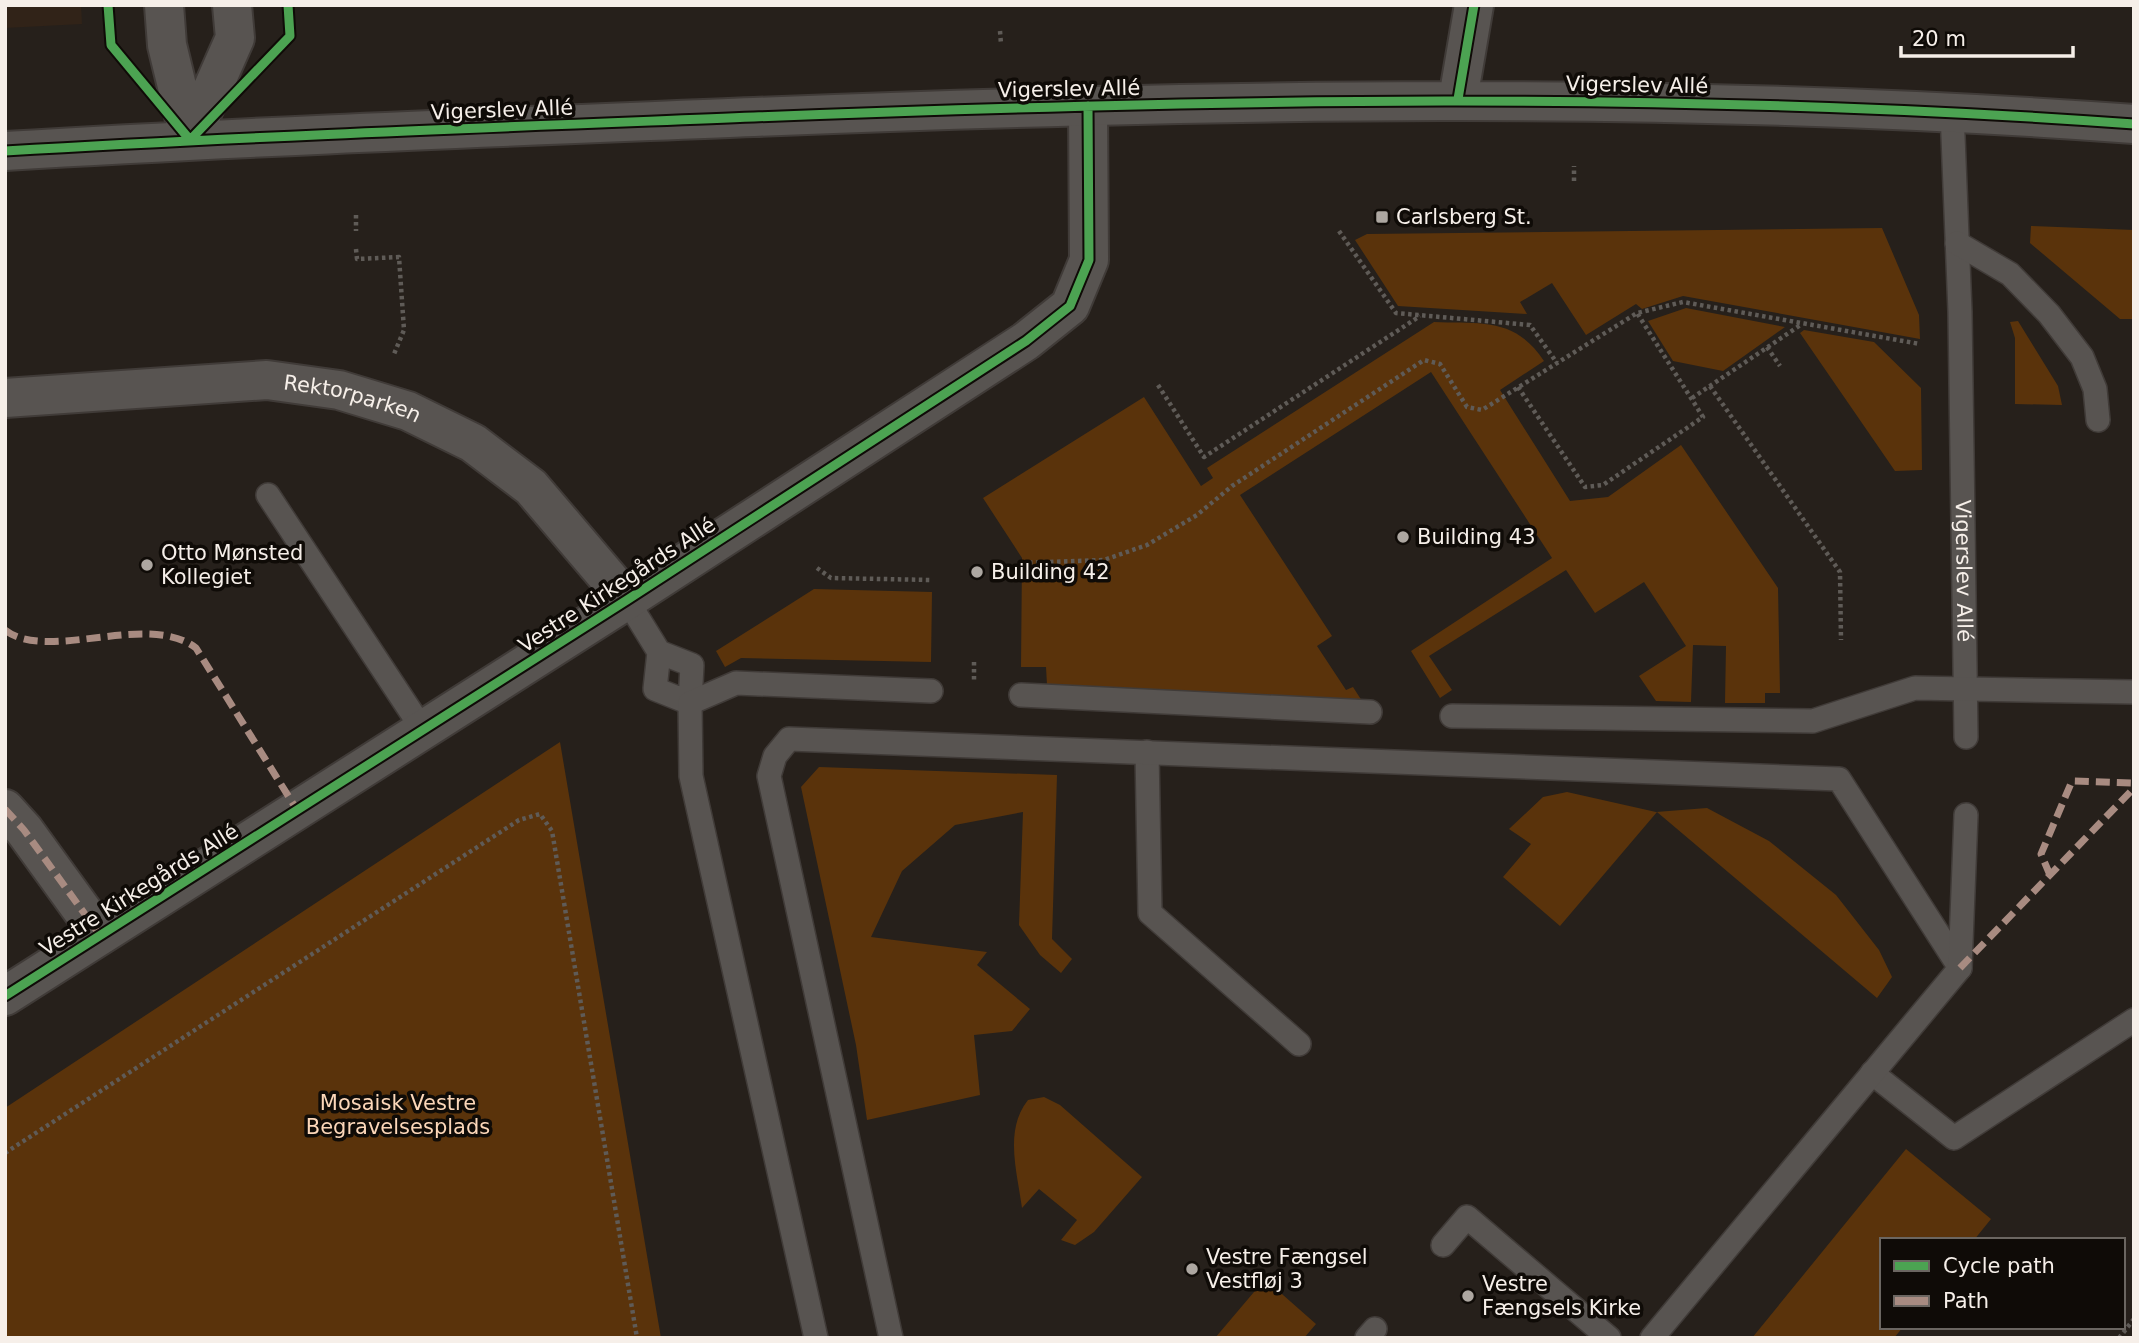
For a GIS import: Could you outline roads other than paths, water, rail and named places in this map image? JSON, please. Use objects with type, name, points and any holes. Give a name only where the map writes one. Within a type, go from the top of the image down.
[{"type":"street","points":[[163,5],[167,44],[190,140]]},
{"type":"street","points":[[1458,99],[1474,5]]},
{"type":"street","points":[[190,140],[233,22]]},
{"type":"street","name":"Vigerslev Allé","points":[[5,151],[190,140],[1088,106],[1458,99],[1952,111],[2134,124]]},
{"type":"street","name":"Vestre Kirkegårds Allé","points":[[5,996],[627,600],[1026,341],[1070,306],[1089,260],[1088,106]]},
{"type":"street","name":"Rektorparken","points":[[5,398],[267,380],[339,390],[408,411],[473,443],[531,487],[627,600]]},
{"type":"street","points":[[5,809],[24,830],[100,935]]},
{"type":"lane","name":"Vigerslev Allé","points":[[1952,111],[1966,737]]},
{"type":"lane","points":[[1957,243],[2010,274],[2049,314],[2082,357],[2095,389],[2098,420]]},
{"type":"lane","points":[[268,495],[422,730]]},
{"type":"lane","points":[[627,600],[659,652],[692,665],[691,776],[816,1338]]},
{"type":"lane","points":[[659,652],[655,689],[690,703],[736,683],[931,691]]},
{"type":"lane","points":[[1452,716],[1813,721],[1915,688],[2134,692]]},
{"type":"lane","points":[[1021,695],[1370,712]]},
{"type":"lane","points":[[891,1338],[769,776],[775,756],[789,739],[1839,779],[1960,968]]},
{"type":"lane","points":[[1147,752],[1150,912],[1299,1044]]},
{"type":"lane","points":[[1652,1338],[1960,968],[1966,815]]},
{"type":"lane","points":[[1872,1073],[1954,1138],[2134,1020]]},
{"type":"lane","points":[[1443,1245],[1467,1217],[1609,1338]]},
{"type":"place","name":"Carlsberg St.","points":[[1382,217]]},
{"type":"place","name":"Building 43","points":[[1403,537]]},
{"type":"place","name":"Otto Mønsted Kollegiet","points":[[147,565]]},
{"type":"place","name":"Building 42","points":[[977,572]]},
{"type":"place","name":"Vestre Fængsel Vestfløj 3","points":[[1192,1269]]},
{"type":"place","name":"Vestre Fængsels Kirke","points":[[1468,1296]]},
{"type":"park label","name":"Mosaisk Vestre Begravelsesplads","points":[[398,1115]]}]
